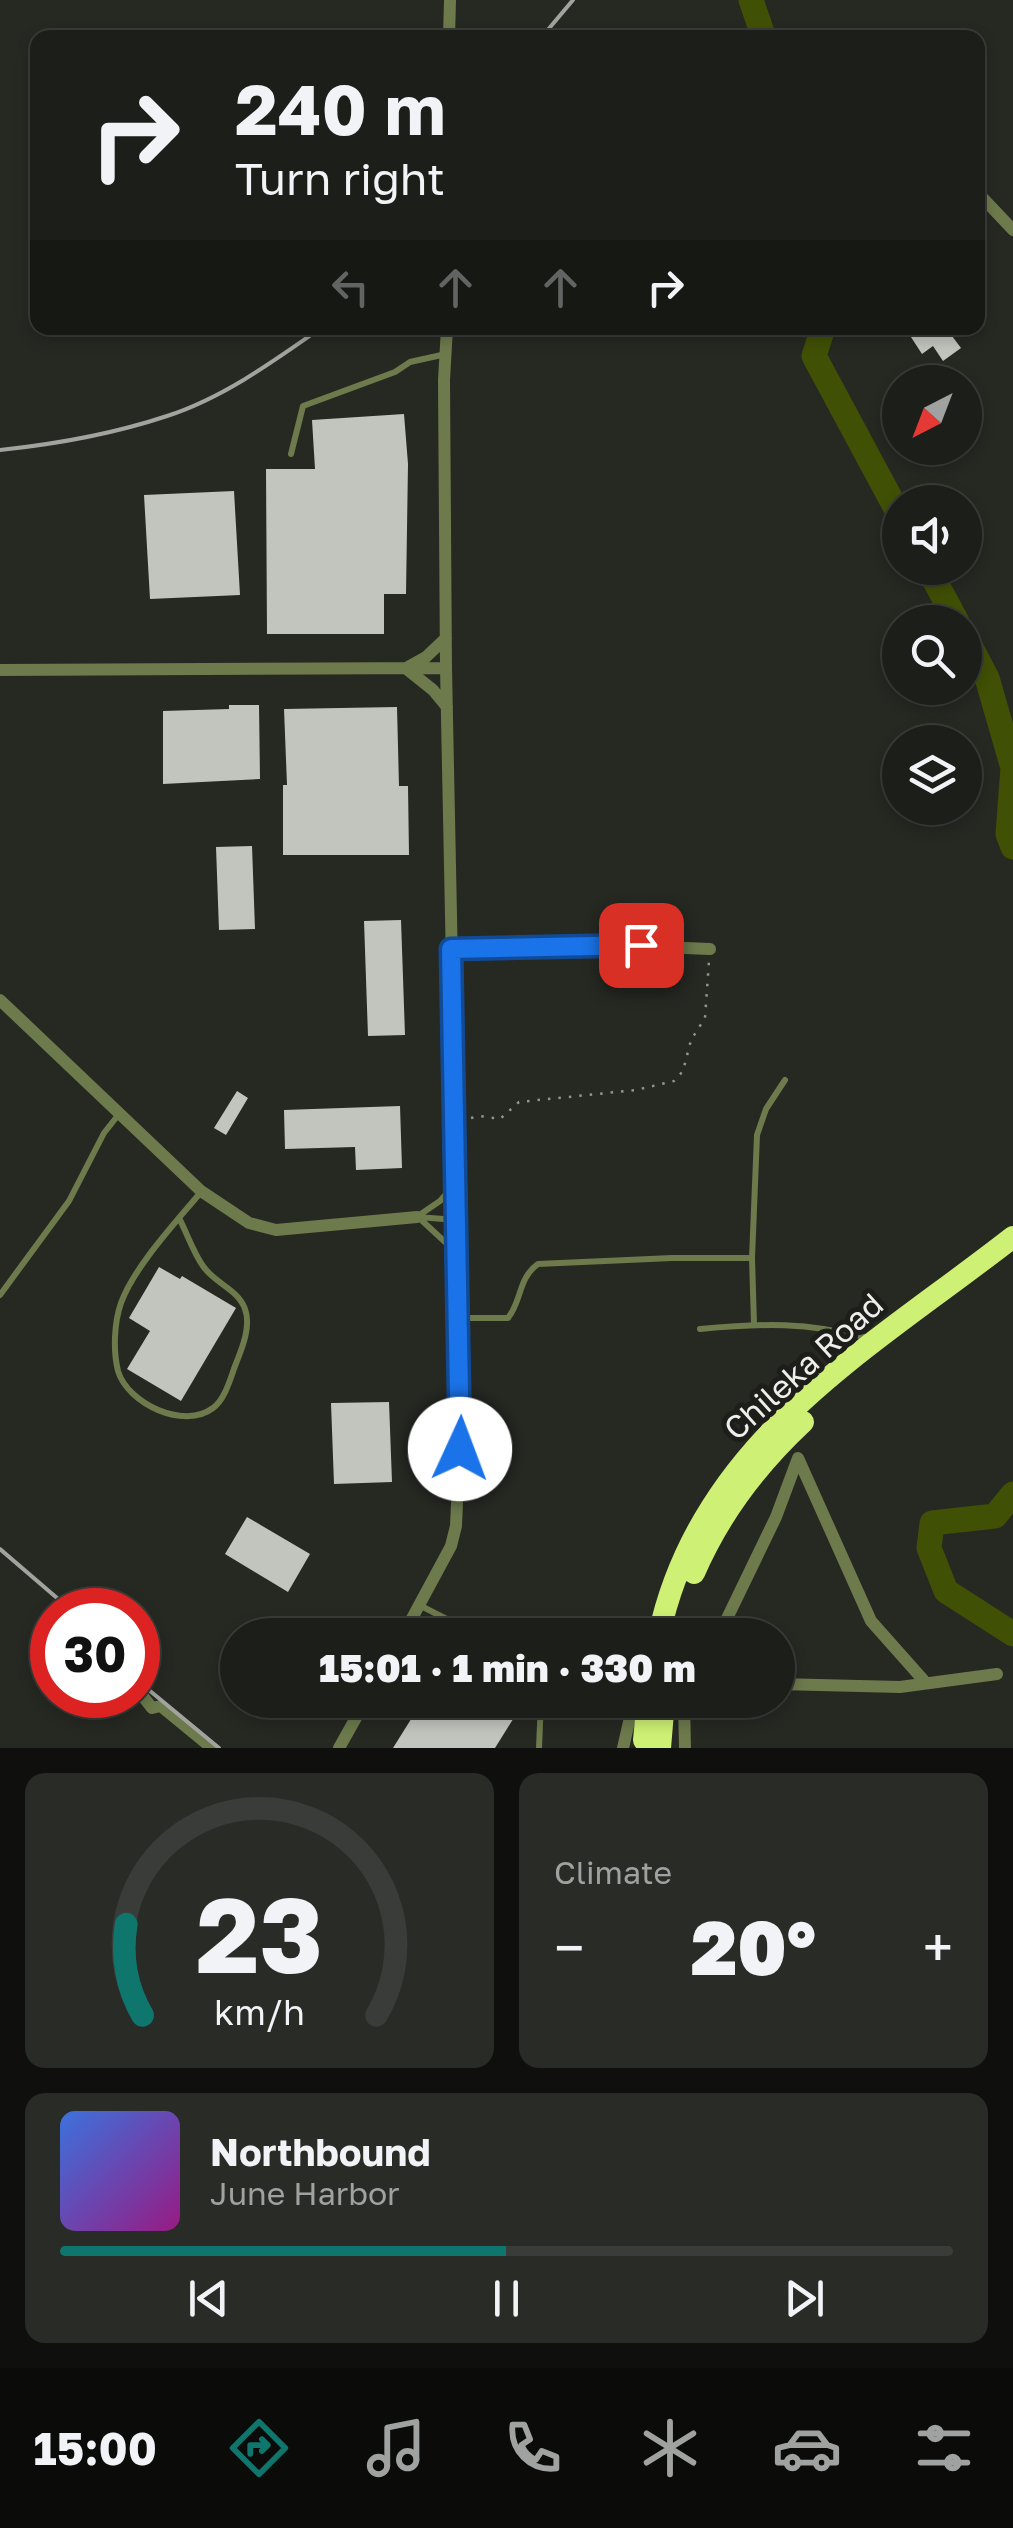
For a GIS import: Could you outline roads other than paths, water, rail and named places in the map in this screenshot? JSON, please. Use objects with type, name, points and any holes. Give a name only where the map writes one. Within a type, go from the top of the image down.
[{"type":"highway","name":"Chileka Road","points":[[664,1618],[684,1557],[718,1493],[768,1434],[851,1357],[1013,1238]]},
{"type":"highway","points":[[680,1618],[704,1550],[744,1486],[790,1434],[865,1366],[1013,1255]]},
{"type":"highway","points":[[645,1748],[647,1718]]},
{"type":"highway","points":[[660,1748],[662,1718]]},
{"type":"street","points":[[449,30],[450,0]]},
{"type":"street","points":[[985,200],[1013,230]]},
{"type":"street","points":[[413,1618],[443,1566],[456,1526],[462,1411],[446,668],[447,335]]},
{"type":"street","points":[[406,668],[426,657],[446,638]]},
{"type":"street","points":[[406,668],[421,678],[447,707]]},
{"type":"street","points":[[0,670],[446,668]]},
{"type":"street","points":[[451,949],[610,945],[710,949]]},
{"type":"street","points":[[0,1000],[202,1191],[249,1223],[276,1230],[418,1216]]},
{"type":"street","points":[[727,1618],[776,1517],[798,1458],[870,1621],[926,1684]]},
{"type":"street","points":[[795,1684],[900,1687],[997,1674]]},
{"type":"street","points":[[160,1706],[212,1748]]},
{"type":"street","points":[[339,1748],[356,1718]]},
{"type":"street","points":[[623,1748],[630,1718]]},
{"type":"street","points":[[684,1718],[685,1748]]},
{"type":"lane","points":[[291,454],[302,406],[395,372],[419,359],[447,354]]},
{"type":"lane","points":[[754,1324],[756,1136],[766,1108],[785,1080]]},
{"type":"lane","points":[[0,1295],[69,1201],[104,1133],[119,1113]]},
{"type":"lane","points":[[418,1216],[440,1201],[456,1182]]},
{"type":"lane","points":[[179,1218],[203,1266],[235,1294],[246,1310],[244,1342],[222,1399],[213,1408],[186,1417],[160,1412],[144,1403],[119,1375],[115,1340],[121,1302],[154,1248],[179,1218],[202,1191]]},
{"type":"lane","points":[[418,1216],[457,1220]]},
{"type":"lane","points":[[418,1216],[458,1254]]},
{"type":"lane","points":[[460,1318],[508,1318],[522,1281],[538,1264],[752,1258]]},
{"type":"lane","points":[[700,1330],[754,1324],[816,1325],[875,1339]]},
{"type":"lane","points":[[420,1606],[444,1618]]},
{"type":"lane","points":[[539,1748],[540,1718]]},
{"type":"waterway","points":[[751,0],[761,30]]},
{"type":"waterway","points":[[821,335],[814,356],[883,485]]},
{"type":"waterway","points":[[937,585],[948,605]]},
{"type":"waterway","points":[[982,668],[1013,768],[1008,834],[1013,847]]},
{"type":"waterway","points":[[1013,1494],[995,1516],[932,1523],[929,1548],[946,1591],[1013,1634]]},
{"type":"railway","points":[[548,30],[573,0]]},
{"type":"railway","points":[[0,450],[105,433],[188,408],[247,378],[311,335]]},
{"type":"railway","points":[[0,1549],[45,1588]]},
{"type":"railway","points":[[160,1699],[219,1748]]}]
